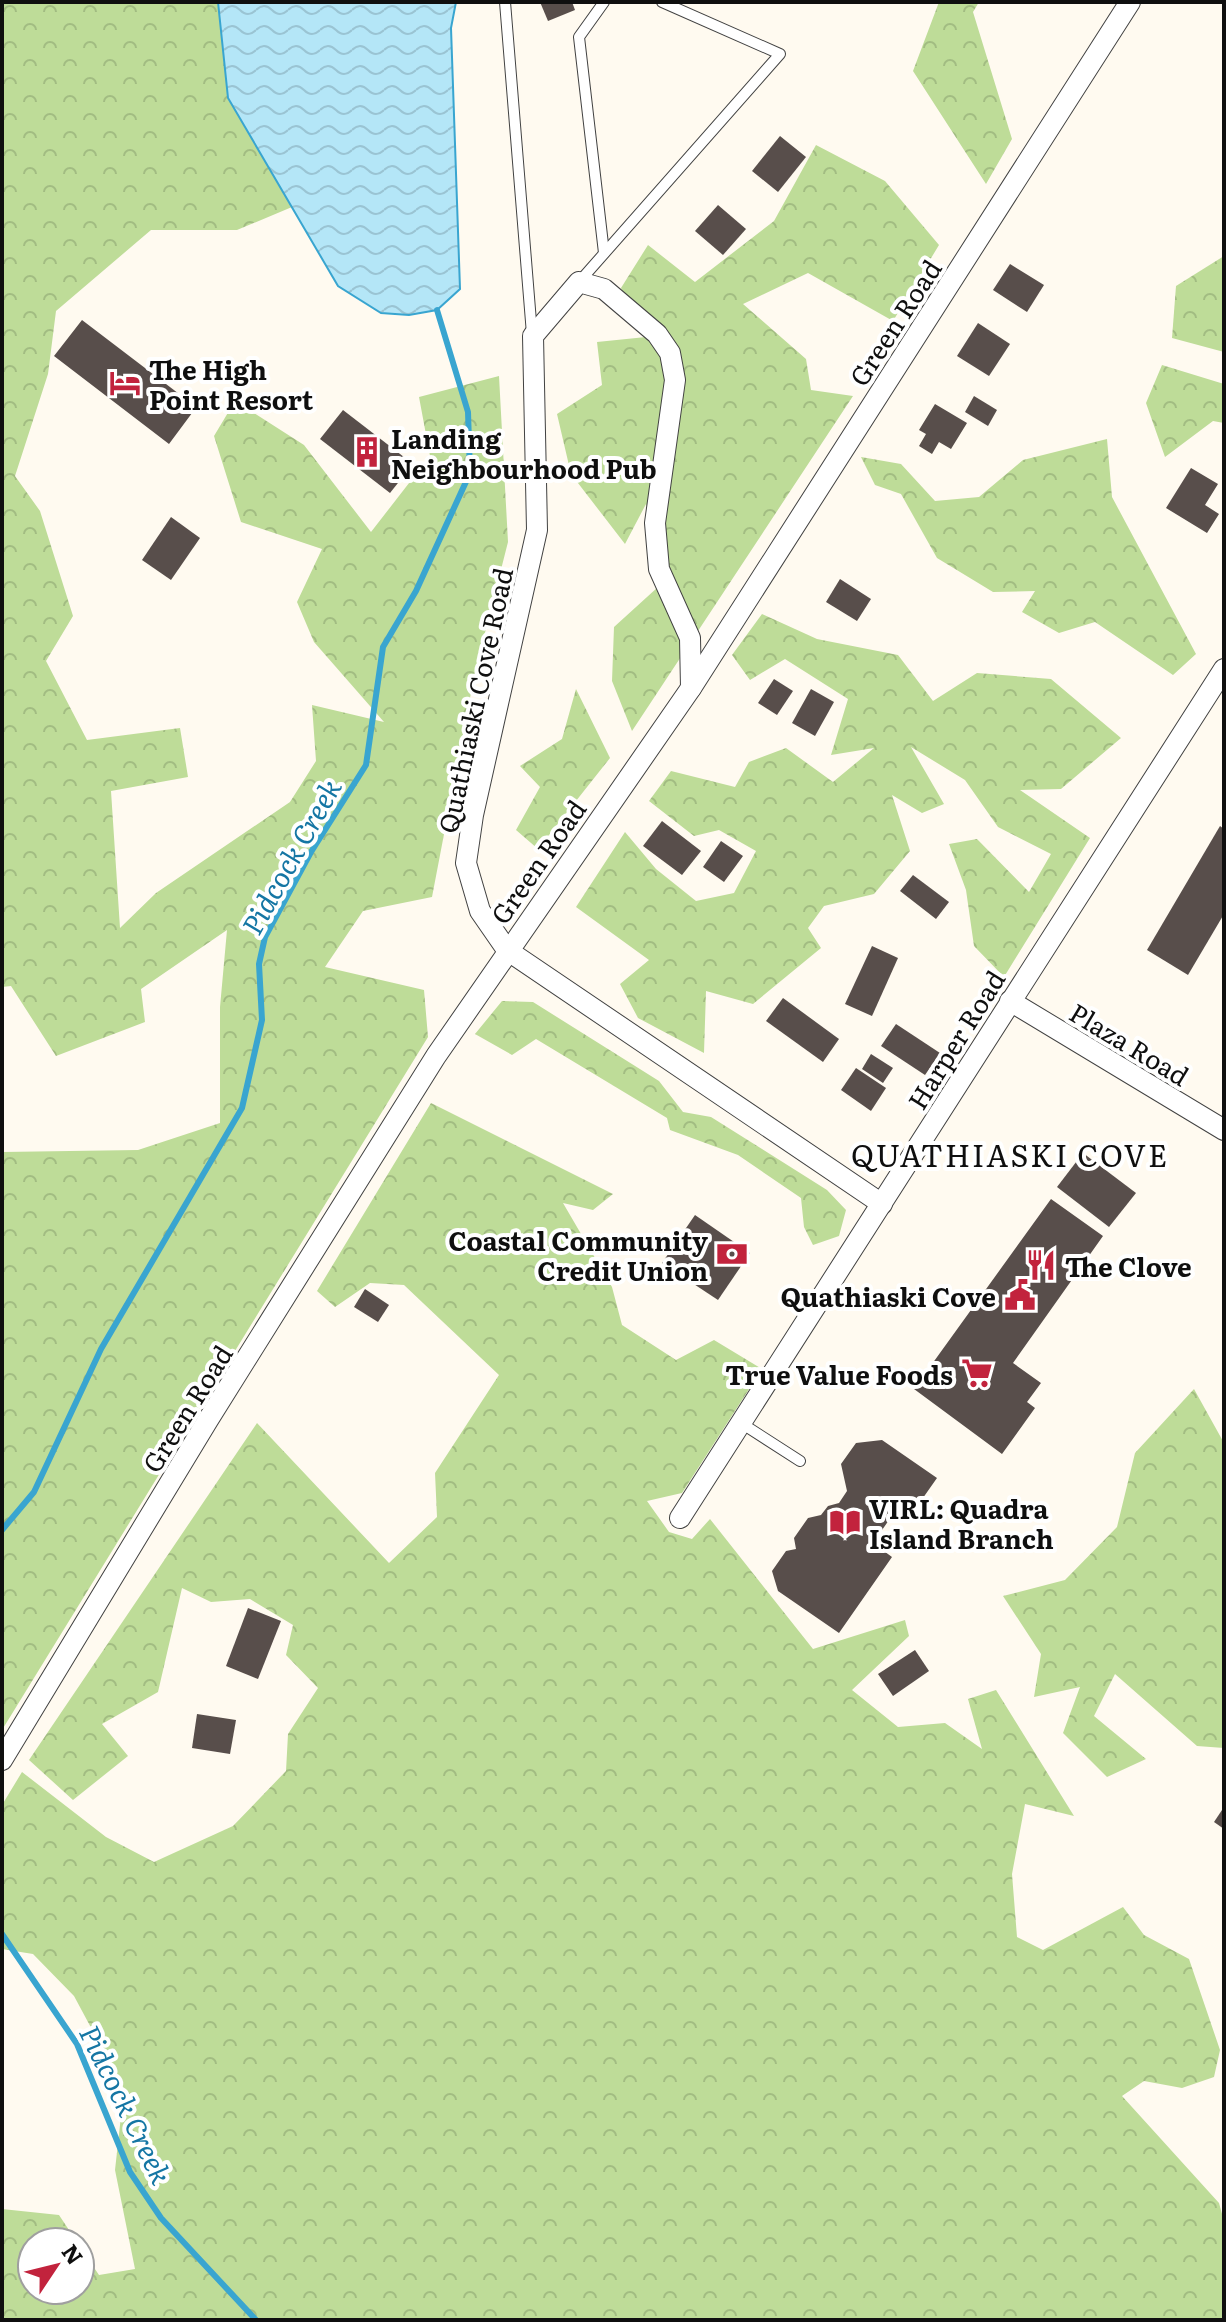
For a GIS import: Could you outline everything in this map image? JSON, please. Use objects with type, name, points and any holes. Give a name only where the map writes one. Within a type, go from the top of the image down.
[{"type":"street","name":"Green Road","points":[[2,1760],[216,1407],[436,1056],[691,688],[1130,2]]},
{"type":"street","points":[[533,336],[579,282],[604,289],[657,334],[670,353],[675,380],[655,523],[659,569],[690,638],[691,688]]},
{"type":"street","name":"Quathiaski Cove Road","points":[[533,336],[537,530],[473,815],[466,863],[480,911],[507,950],[882,1204]]},
{"type":"street","name":"Harper Road","points":[[680,1518],[1010,1001],[1221,681]]},
{"type":"street","name":"Plaza Road","points":[[1010,1001],[1224,1130]]},
{"type":"lane","points":[[505,2],[533,336]]},
{"type":"lane","points":[[604,2],[579,37],[604,253]]},
{"type":"lane","points":[[579,282],[780,54],[662,2]]},
{"type":"lane","points":[[741,1423],[800,1461]]},
{"type":"green space","points":[[2,2],[218,2],[228,98],[292,207],[237,230],[151,230],[56,311],[48,374],[15,476],[40,511],[73,616],[46,661],[87,740],[180,728],[188,777],[111,791],[120,928],[156,893],[290,802],[316,761],[312,705],[384,722],[314,642],[297,602],[322,549],[241,522],[214,436],[235,401],[304,445],[371,532],[430,456],[419,397],[499,376],[508,542],[475,672],[432,897],[363,911],[325,967],[424,990],[428,1037],[2,1730],[2,1152],[138,1150],[220,1123],[220,1007],[227,930],[141,989],[145,1022],[56,1056],[11,986],[2,987]]},
{"type":"green space","points":[[939,2],[979,2],[973,12],[1012,139],[986,184],[913,71]]},
{"type":"green space","points":[[816,145],[885,181],[939,245],[893,321],[808,273],[743,304],[806,359],[811,390],[853,396],[632,731],[612,681],[614,627],[669,577],[646,504],[625,544],[571,474],[557,414],[602,385],[597,342],[646,337],[621,288],[648,245],[695,282],[774,221]]},
{"type":"green space","points":[[1224,256],[1224,352],[1172,338],[1176,286]]},
{"type":"green space","points":[[1162,365],[1224,384],[1224,423],[1213,421],[1165,457],[1146,403]]},
{"type":"green space","points":[[1107,439],[1112,497],[1196,654],[1173,675],[1095,622],[1059,633],[1022,612],[1035,591],[993,592],[937,558],[901,494],[875,485],[861,457],[901,464],[935,501],[979,497],[1023,460]]},
{"type":"green space","points":[[762,614],[817,639],[898,655],[933,701],[977,673],[1051,679],[1121,738],[1061,789],[1020,790],[1090,838],[1004,977],[974,946],[966,890],[949,844],[977,839],[1029,892],[1051,854],[998,827],[965,780],[911,747],[944,804],[922,813],[892,795],[910,851],[874,894],[824,906],[808,928],[821,948],[753,1004],[706,991],[704,1053],[638,1018],[620,984],[649,960],[576,907],[625,832],[656,869],[696,901],[734,893],[756,851],[719,830],[694,836],[649,801],[671,771],[735,787],[749,762],[786,748],[833,782],[874,748],[831,755],[848,699],[785,659],[750,680],[732,655]]},
{"type":"green space","points":[[576,689],[610,758],[538,849],[516,830],[540,787],[520,766],[562,739]]},
{"type":"green space","points":[[502,1001],[533,1002],[659,1081],[683,1112],[711,1117],[827,1190],[846,1210],[839,1236],[813,1245],[804,1227],[801,1198],[738,1155],[670,1130],[667,1118],[536,1039],[512,1055],[475,1034]]},
{"type":"green space","points":[[431,1103],[613,1194],[593,1210],[563,1203],[612,1287],[622,1325],[676,1360],[714,1340],[762,1369],[682,1493],[647,1501],[669,1532],[692,1539],[710,1519],[813,1649],[905,1620],[909,1636],[852,1690],[898,1727],[945,1723],[982,1749],[968,1699],[996,1690],[1074,1816],[1025,1804],[1012,1874],[1017,1937],[1043,1950],[1123,1907],[1144,1935],[1189,1959],[1220,2050],[1214,2077],[1182,2088],[1144,2081],[1122,2096],[1219,2203],[1224,2221],[1224,2320],[2,2320],[2,2209],[59,2215],[66,2226],[16,2226],[16,2306],[96,2306],[96,2271],[99,2275],[135,2269],[115,2170],[124,2089],[74,1996],[33,1954],[2,1949],[2,1805],[22,1772],[106,1837],[154,1862],[233,1826],[286,1771],[288,1734],[318,1688],[286,1655],[293,1625],[250,1599],[211,1602],[182,1588],[158,1692],[102,1724],[128,1756],[73,1800],[29,1760],[257,1423],[389,1563],[437,1517],[435,1473],[499,1375],[404,1285],[370,1283],[335,1307],[317,1291]]},
{"type":"green space","points":[[1194,1389],[1224,1443],[1224,1748],[1197,1746],[1115,1674],[1094,1716],[1146,1759],[1107,1777],[1063,1733],[1080,1687],[1034,1697],[1041,1654],[1003,1596],[1065,1580],[1117,1527],[1135,1453]]},
{"type":"water","points":[[218,2],[456,2],[451,28],[460,289],[437,310],[409,315],[381,313],[338,286],[228,98]]},
{"type":"building","points":[[540,2],[572,2],[575,10],[548,21]]},
{"type":"building","points":[[780,136],[806,157],[778,192],[752,171]]},
{"type":"building","points":[[718,205],[746,229],[723,255],[695,231]]},
{"type":"building","points":[[1010,264],[1044,285],[1027,312],[993,290]]},
{"type":"building","points":[[82,320],[187,400],[189,398],[198,405],[169,444],[54,356]]},
{"type":"building","points":[[978,323],[1010,344],[989,376],[957,356]]},
{"type":"building","points":[[974,396],[997,410],[988,426],[965,412]]},
{"type":"building","points":[[935,404],[967,423],[951,449],[939,442],[932,454],[919,446],[926,434],[919,430]]},
{"type":"building","name":"Landing Neighbourhood Pub","points":[[343,410],[413,464],[390,493],[320,439]]},
{"type":"building","points":[[1191,468],[1218,484],[1205,505],[1219,514],[1207,533],[1166,508]]},
{"type":"building","points":[[171,517],[200,538],[171,580],[142,560]]},
{"type":"building","points":[[840,579],[871,599],[857,621],[826,602]]},
{"type":"building","points":[[774,679],[793,691],[777,715],[758,703]]},
{"type":"building","points":[[811,689],[834,702],[815,736],[792,723]]},
{"type":"building","points":[[662,821],[701,851],[682,875],[643,846]]},
{"type":"building","points":[[1220,826],[1224,829],[1224,914],[1188,975],[1147,950]]},
{"type":"building","points":[[721,841],[743,856],[724,882],[703,867]]},
{"type":"building","points":[[913,875],[949,902],[936,919],[900,891]]},
{"type":"building","points":[[872,946],[898,958],[872,1016],[845,1004]]},
{"type":"building","points":[[783,998],[839,1039],[823,1062],[766,1021]]},
{"type":"building","points":[[896,1024],[940,1053],[925,1075],[881,1046]]},
{"type":"building","points":[[871,1054],[893,1068],[883,1083],[862,1069]]},
{"type":"building","points":[[856,1068],[886,1088],[871,1111],[841,1090]]},
{"type":"building","points":[[1083,1153],[1136,1193],[1109,1227],[1057,1187]]},
{"type":"building","name":"True Value Foods","points":[[1051,1199],[1103,1236],[1013,1363],[1041,1383],[1027,1402],[1035,1408],[1002,1454],[914,1389]]},
{"type":"building","points":[[695,1215],[750,1253],[718,1300],[662,1263]]},
{"type":"building","points":[[365,1289],[389,1305],[378,1322],[354,1307]]},
{"type":"building","points":[[882,1440],[937,1478],[918,1505],[905,1497],[873,1543],[892,1557],[839,1633],[778,1591],[772,1571],[786,1551],[796,1549],[794,1538],[808,1518],[821,1515],[828,1506],[839,1503],[847,1491],[841,1464],[856,1443]]},
{"type":"building","points":[[248,1608],[281,1621],[258,1679],[226,1666]]},
{"type":"building","points":[[915,1650],[929,1671],[893,1696],[878,1674]]},
{"type":"building","points":[[197,1714],[236,1720],[230,1754],[192,1748]]},
{"type":"building","points":[[1224,1807],[1224,1829],[1214,1822]]},
{"type":"waterway","name":"Pidcock Creek","points":[[2,1530],[34,1492],[101,1349],[242,1108],[262,1020],[259,964],[265,937],[311,852],[366,765],[383,647],[416,591],[470,473],[468,412],[437,310]]},
{"type":"waterway","name":"Pidcock Creek","points":[[2,1934],[77,2044],[130,2172],[161,2218],[256,2320]]},
{"type":"place","name":"The High Point Resort","points":[[125,383]]},
{"type":"place","name":"Landing Neighbourhood Pub","points":[[367,452]]},
{"type":"place","name":"Coastal Community Credit Union","points":[[732,1254]]},
{"type":"place","name":"The Clove","points":[[1041,1265]]},
{"type":"place","name":"Quathiaski Cove","points":[[1020,1295]]},
{"type":"place","name":"True Value Foods","points":[[977,1373]]},
{"type":"place","name":"VIRL: Quadra Island Branch","points":[[845,1522]]},
{"type":"district","name":"QUATHIASKI COVE","points":[[1010,1154]]}]
